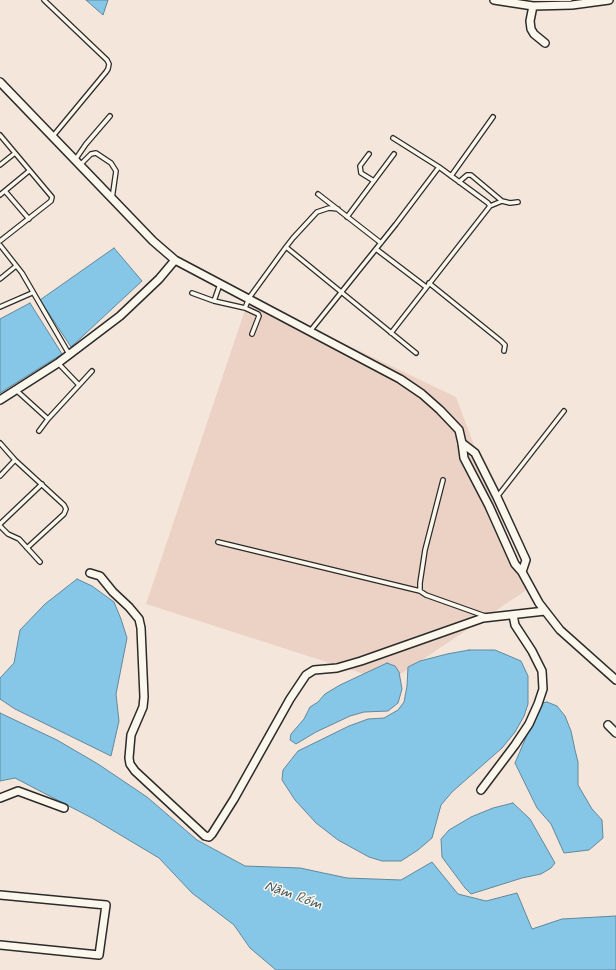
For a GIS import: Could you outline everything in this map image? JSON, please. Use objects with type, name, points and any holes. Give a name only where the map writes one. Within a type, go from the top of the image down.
[{"type":"street","points":[[494,0],[533,6],[572,5],[609,0]]},
{"type":"street","points":[[533,6],[530,21],[531,29],[534,34],[545,44]]},
{"type":"street","points":[[0,82],[153,241],[175,260],[310,330],[400,379],[422,394],[459,430],[464,458],[515,564],[522,572],[539,603],[560,630],[616,680]]},
{"type":"street","points":[[0,400],[58,363],[120,316],[159,279],[175,260]]},
{"type":"street","points":[[462,443],[475,453],[497,497],[526,560],[522,572]]},
{"type":"street","points":[[90,573],[100,576],[113,592],[129,607],[139,619],[141,628],[144,696],[143,707],[131,735],[129,758],[130,764],[135,771],[170,804],[205,836],[209,837],[230,805],[290,699],[306,675],[314,670],[337,668],[355,663],[483,618],[545,611]]},
{"type":"street","points":[[481,790],[529,724],[543,689],[542,670],[532,650],[515,625],[513,615]]},
{"type":"street","points":[[608,725],[616,733]]},
{"type":"street","points":[[0,798],[18,791],[64,808]]},
{"type":"street","points":[[0,895],[106,906],[99,955],[0,945]]},
{"type":"lane","points":[[44,0],[107,60],[109,64],[106,72],[53,136]]},
{"type":"lane","points":[[77,162],[86,144],[110,116]]},
{"type":"lane","points":[[451,176],[493,117]]},
{"type":"lane","points":[[0,135],[52,197],[51,202],[0,242]]},
{"type":"lane","points":[[393,138],[439,167],[490,206]]},
{"type":"lane","points":[[0,165],[14,153]]},
{"type":"lane","points":[[77,162],[91,154],[96,153],[112,163],[116,171],[112,199]]},
{"type":"lane","points":[[369,154],[360,166],[361,173],[374,181]]},
{"type":"lane","points":[[348,217],[394,154]]},
{"type":"lane","points":[[310,330],[376,250],[439,167]]},
{"type":"lane","points":[[0,195],[29,171]]},
{"type":"lane","points":[[459,182],[467,175],[470,175],[502,201],[510,203],[518,202]]},
{"type":"lane","points":[[5,191],[29,219]]},
{"type":"lane","points":[[318,194],[381,243]]},
{"type":"lane","points":[[391,333],[429,282],[490,206],[502,201]]},
{"type":"lane","points":[[244,308],[249,298],[286,247],[317,212],[329,208],[338,209]]},
{"type":"lane","points":[[0,245],[22,273],[32,293],[69,354]]},
{"type":"lane","points":[[286,247],[416,353]]},
{"type":"lane","points":[[376,250],[426,287]]},
{"type":"lane","points":[[0,279],[16,266]]},
{"type":"lane","points":[[429,282],[501,341],[505,345],[504,351]]},
{"type":"lane","points":[[214,301],[220,283]]},
{"type":"lane","points":[[0,302],[2,307],[32,293]]},
{"type":"lane","points":[[192,293],[214,301],[253,311],[259,316],[252,334]]},
{"type":"lane","points":[[58,363],[79,385]]},
{"type":"lane","points":[[39,431],[92,371]]},
{"type":"lane","points":[[16,390],[48,420]]},
{"type":"lane","points":[[497,497],[564,411]]},
{"type":"lane","points":[[0,444],[15,460],[64,505],[66,511],[27,548]]},
{"type":"lane","points":[[0,476],[15,460]]},
{"type":"lane","points":[[420,591],[425,550],[442,480]]},
{"type":"lane","points":[[40,562],[19,540],[8,534],[0,525],[42,484]]},
{"type":"lane","points":[[218,542],[420,591],[426,595],[489,617]]},
{"type":"shaded area","points":[[249,298],[456,397],[528,589],[389,682],[146,604]]},
{"type":"water","points":[[86,0],[108,0],[103,15]]},
{"type":"water","points":[[114,248],[142,281],[71,347],[40,300]]},
{"type":"water","points":[[30,303],[62,354],[0,393],[0,319]]},
{"type":"water","points":[[77,579],[92,586],[114,602],[127,638],[116,694],[119,721],[111,756],[15,709],[0,699],[0,678],[14,663],[20,630],[45,604]]},
{"type":"water","points":[[469,650],[495,650],[521,661],[528,676],[528,704],[524,716],[515,732],[502,748],[452,792],[441,805],[432,838],[418,850],[401,861],[382,861],[369,857],[338,840],[316,823],[295,800],[282,780],[283,770],[298,751],[349,726],[368,719],[384,718],[398,710],[404,702],[408,667],[420,661]]},
{"type":"water","points":[[387,663],[395,666],[399,672],[402,689],[398,703],[388,711],[364,712],[350,716],[316,732],[296,744],[290,740],[291,734],[304,719],[310,707],[318,702],[325,694],[340,685]]},
{"type":"water","points":[[547,702],[557,706],[565,716],[571,731],[578,762],[578,785],[592,809],[602,820],[603,838],[589,850],[564,853],[551,824],[537,808],[515,763],[539,707],[542,703]]},
{"type":"water","name":"Nậm Rốm","points":[[0,713],[57,740],[98,764],[147,797],[197,840],[245,866],[300,868],[347,878],[401,880],[432,862],[458,894],[486,901],[517,893],[532,929],[562,919],[616,916],[616,970],[276,970],[250,948],[234,925],[192,893],[159,858],[92,818],[15,778],[0,781]]},
{"type":"water","points":[[513,803],[530,819],[555,863],[551,868],[541,874],[522,878],[471,894],[442,857],[441,839],[449,830],[471,817],[493,808]]}]
